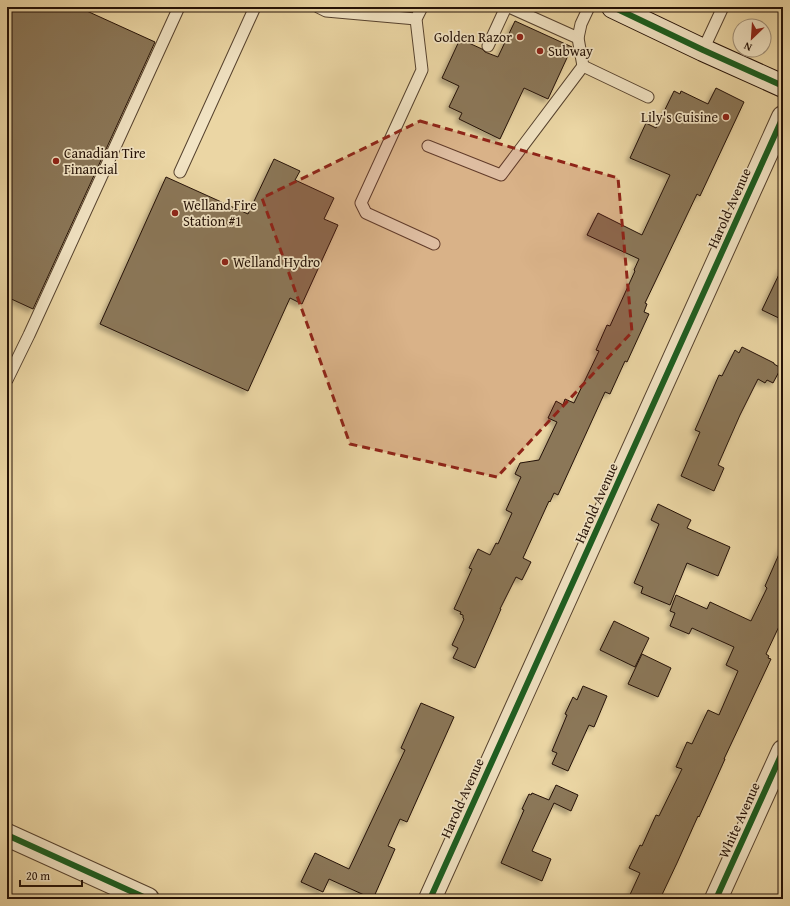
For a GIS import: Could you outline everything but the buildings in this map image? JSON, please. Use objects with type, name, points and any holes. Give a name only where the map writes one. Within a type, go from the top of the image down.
[{"type":"street","points":[[613,7],[783,86]]},
{"type":"street","name":"Harold Avenue","points":[[430,899],[783,117]]},
{"type":"street","name":"White Avenue","points":[[716,899],[783,751]]},
{"type":"street","points":[[7,835],[148,899]]},
{"type":"lane","points":[[7,380],[179,7]]},
{"type":"lane","points":[[180,172],[255,7]]},
{"type":"lane","points":[[318,7],[326,11],[416,19]]},
{"type":"lane","points":[[422,7],[416,19],[422,70],[361,203],[366,214],[434,244]]},
{"type":"lane","points":[[488,46],[507,7],[578,38]]},
{"type":"lane","points":[[428,146],[501,175],[583,66],[578,38],[581,24],[589,7]]},
{"type":"lane","points":[[703,50],[723,7]]},
{"type":"lane","points":[[583,66],[648,97]]},
{"type":"highlighted area","points":[[420,121],[618,178],[632,332],[497,477],[350,444],[262,198]]},
{"type":"cycle path","points":[[613,7],[783,86]]},
{"type":"cycle path","points":[[430,899],[783,117]]},
{"type":"cycle path","points":[[716,899],[783,751]]},
{"type":"cycle path","points":[[7,835],[148,899]]},
{"type":"place","name":"Golden Razor","points":[[520,37]]},
{"type":"place","name":"Subway","points":[[540,51]]},
{"type":"place","name":"Lily's Cuisine","points":[[726,117]]},
{"type":"place","name":"Canadian Tire Financial","points":[[56,161]]},
{"type":"place","name":"Welland Fire Station #1","points":[[175,213]]},
{"type":"place","name":"Welland Hydro","points":[[225,262]]}]
